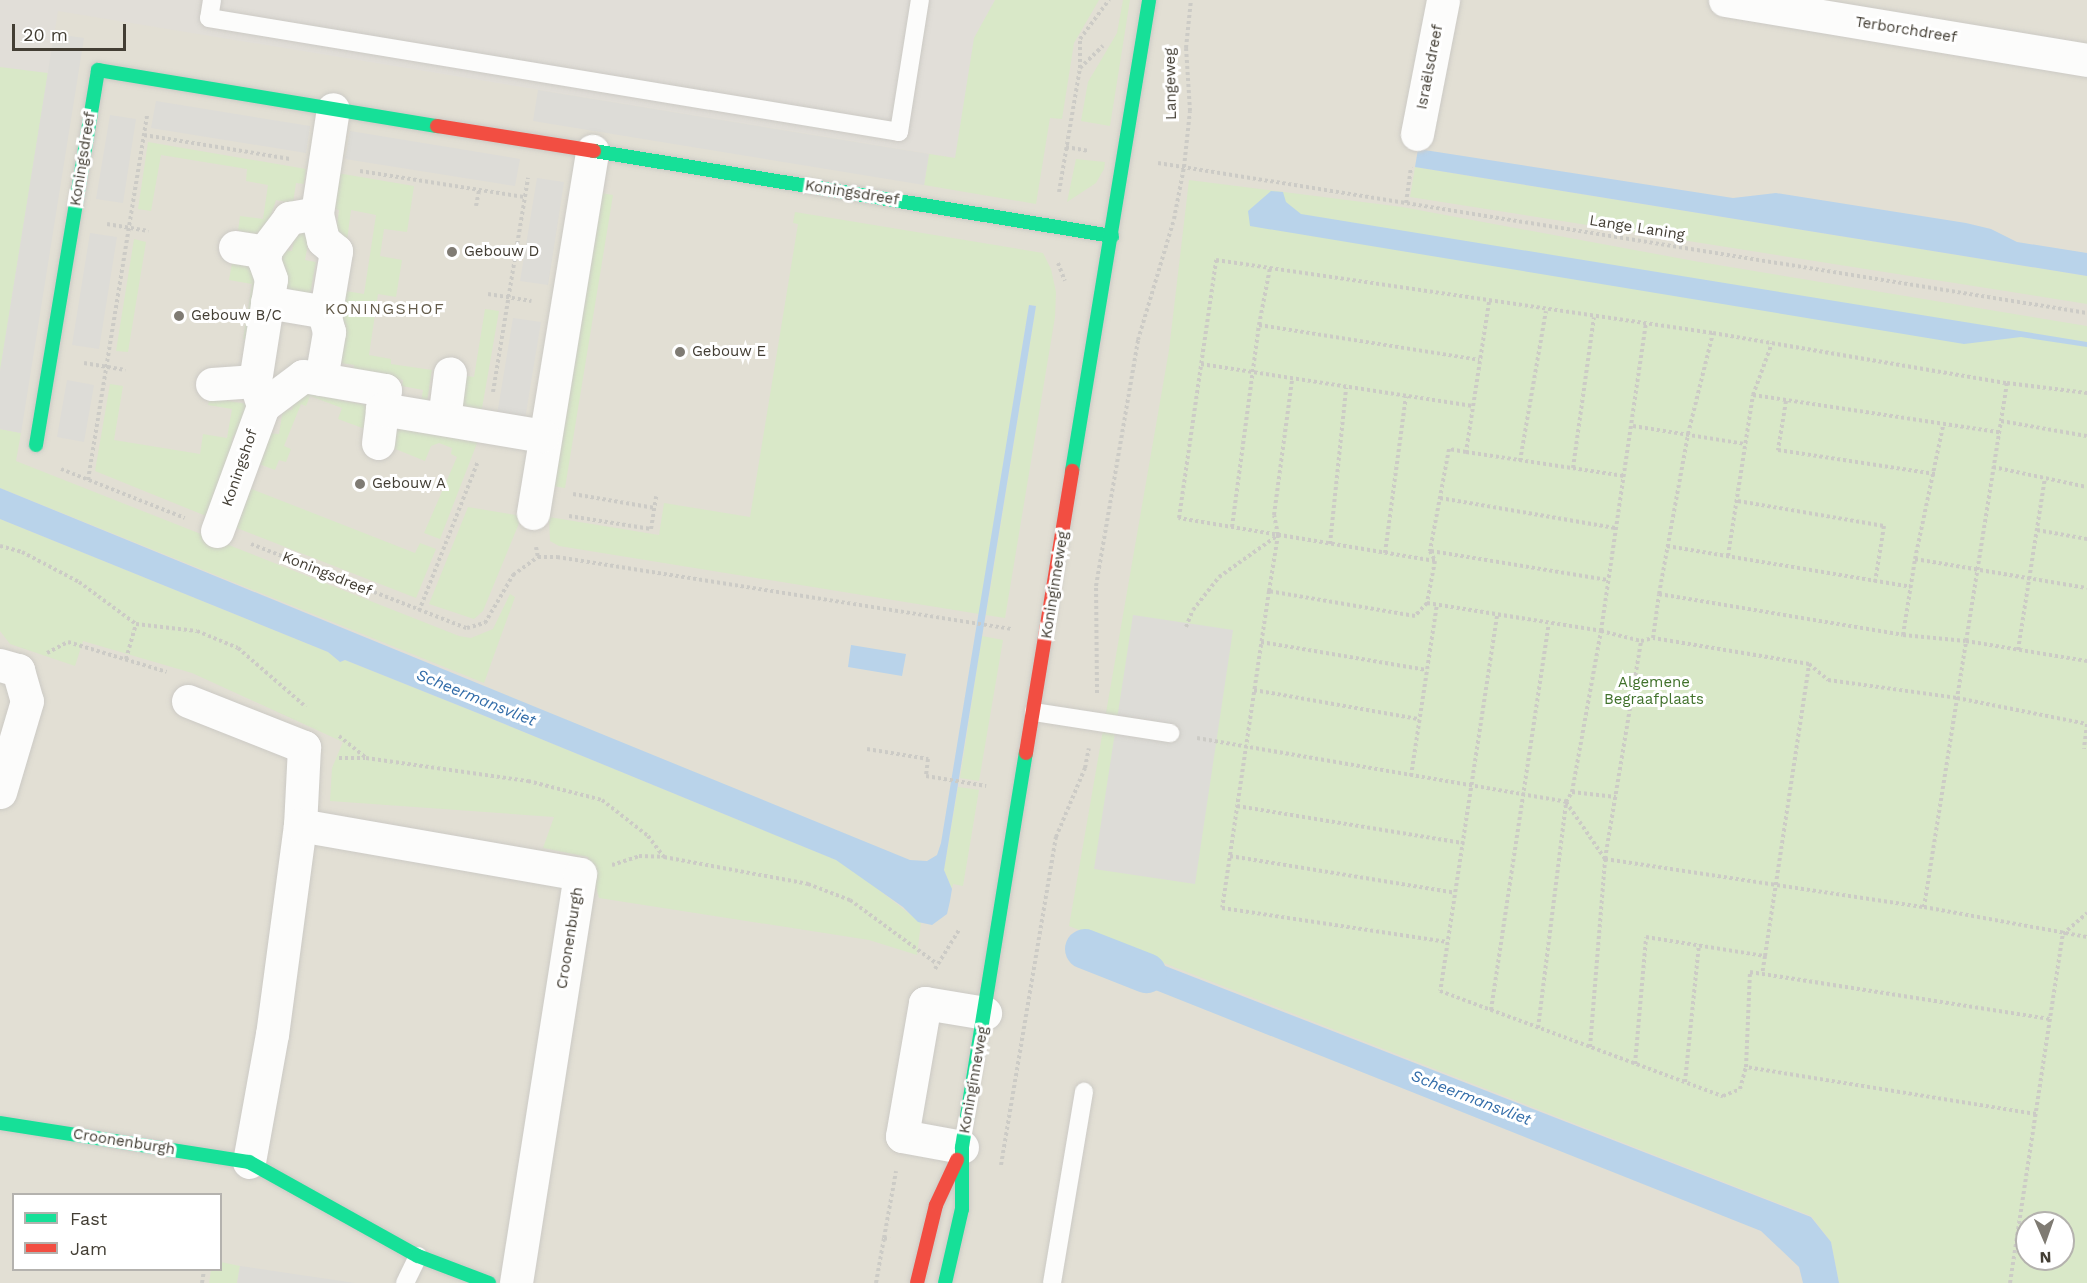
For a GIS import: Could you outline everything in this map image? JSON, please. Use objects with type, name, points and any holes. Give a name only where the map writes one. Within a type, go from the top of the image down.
[{"type":"street","name":"Langeweg","points":[[1124,157],[1149,0]]},
{"type":"street","name":"Israëlsdreef","points":[[1417,134],[1443,0]]},
{"type":"street","name":"Terborchdreef","points":[[1725,0],[1816,7],[2087,60]]},
{"type":"street","name":"Koningsdreef","points":[[36,445],[98,70],[1112,236]]},
{"type":"street","points":[[321,379],[329,332],[326,312],[336,251],[324,240],[317,213],[333,109]]},
{"type":"street","points":[[533,513],[543,436],[592,151]]},
{"type":"street","name":"Koninginneweg","points":[[945,1283],[962,1209],[962,1147],[1124,157]]},
{"type":"street","name":"Koningshof","points":[[218,531],[259,393],[271,279],[264,260],[250,249],[289,218],[317,213]]},
{"type":"street","points":[[267,302],[326,312]]},
{"type":"street","points":[[444,419],[450,373]]},
{"type":"street","points":[[212,384],[259,393],[303,376],[385,390],[378,443]]},
{"type":"street","points":[[382,410],[543,436]]},
{"type":"street","points":[[0,792],[27,701],[9,668]]},
{"type":"street","points":[[188,701],[304,747],[300,825],[272,1034],[249,1162]]},
{"type":"street","name":"Croonenburgh","points":[[300,825],[580,874],[516,1283]]},
{"type":"street","name":"Koninginneweg","points":[[962,1147],[902,1136],[925,1003],[985,1013]]},
{"type":"street","name":"Croonenburgh","points":[[0,1123],[249,1162],[418,1256],[489,1283]]},
{"type":"street","name":"Koninginneweg","points":[[917,1283],[936,1205],[962,1147]]},
{"type":"lane","points":[[212,0],[209,18],[898,132],[920,0]]},
{"type":"lane","points":[[1034,712],[1170,733]]},
{"type":"lane","points":[[1052,1283],[1084,1092]]},
{"type":"lane","points":[[405,1283],[418,1256]]},
{"type":"path","points":[[1054,226],[1080,68],[1080,39],[1108,0]]},
{"type":"path","name":"Langeweg","points":[[1184,166],[1190,111],[1186,48],[1191,0]]},
{"type":"path","points":[[88,480],[152,79]]},
{"type":"path","name":"Lange Laning","points":[[1184,166],[2087,313]]},
{"type":"path","points":[[1406,203],[1409,182]]},
{"type":"path","points":[[476,206],[478,190]]},
{"type":"path","points":[[1435,561],[1179,518],[1216,260],[1489,302],[1713,333],[2007,383],[2087,393]]},
{"type":"path","points":[[1232,527],[1259,325],[1270,268]]},
{"type":"path","points":[[488,294],[565,307]]},
{"type":"path","points":[[1466,452],[1489,302]]},
{"type":"path","points":[[1520,461],[1546,310]]},
{"type":"path","points":[[1573,468],[1594,317]]},
{"type":"path","points":[[1538,1028],[1566,802],[1572,792],[1601,631],[1633,426],[1646,324]]},
{"type":"path","points":[[1259,325],[1479,360]]},
{"type":"path","points":[[1653,638],[1688,434],[1713,333]]},
{"type":"path","points":[[1728,556],[1753,395],[1772,343]]},
{"type":"path","points":[[1201,364],[1252,375],[1473,406]]},
{"type":"path","points":[[1292,380],[1274,515],[1278,535],[1222,908],[1447,942]]},
{"type":"path","points":[[1924,907],[2007,383]]},
{"type":"path","points":[[1330,543],[1346,388]]},
{"type":"path","points":[[1753,395],[1943,426],[1999,432]]},
{"type":"path","points":[[1385,553],[1406,396]]},
{"type":"path","points":[[1786,400],[1778,450],[1935,474]]},
{"type":"path","points":[[2001,421],[2087,436]]},
{"type":"path","points":[[1633,426],[1745,444]]},
{"type":"path","points":[[1904,635],[1915,559],[1935,474],[1943,426]]},
{"type":"path","name":"Koningsdreef","points":[[36,445],[34,458],[467,628],[485,623],[513,575],[538,557]]},
{"type":"path","points":[[1269,591],[1415,616],[1427,603],[1435,561],[1430,551],[1449,449],[1624,476]]},
{"type":"path","points":[[1993,467],[2087,487]]},
{"type":"path","points":[[2018,650],[2045,478]]},
{"type":"path","points":[[566,493],[655,508]]},
{"type":"path","points":[[656,496],[651,529],[533,513],[538,557],[557,556],[1013,630]]},
{"type":"path","points":[[1440,498],[1616,528]]},
{"type":"path","points":[[1738,501],[1884,526],[1875,582]]},
{"type":"path","points":[[2037,530],[2087,539]]},
{"type":"path","points":[[1186,627],[1192,610],[1219,577],[1278,535]]},
{"type":"path","points":[[0,546],[22,552],[79,582],[136,624],[196,631],[238,648],[311,711]]},
{"type":"path","points":[[1667,546],[1911,587]]},
{"type":"path","points":[[1430,551],[1608,580]]},
{"type":"path","points":[[1915,559],[1977,567],[2087,588]]},
{"type":"path","points":[[1659,594],[1904,635],[1966,641],[2087,661]]},
{"type":"path","points":[[1427,603],[1601,631],[1641,641],[1653,638],[1809,664],[1828,680],[1957,698],[2087,724],[2084,749]]},
{"type":"path","points":[[1411,776],[1437,605]]},
{"type":"path","points":[[1497,616],[1440,991],[1722,1096],[1740,1089],[1746,1067],[1750,972],[2051,1019]]},
{"type":"path","points":[[126,659],[136,624]]},
{"type":"path","points":[[1491,1010],[1549,624]]},
{"type":"path","points":[[1590,1047],[1605,859],[1641,641]]},
{"type":"path","points":[[9,668],[68,642],[179,675],[188,701]]},
{"type":"path","points":[[1262,642],[1427,670]]},
{"type":"path","points":[[1762,974],[1809,664]]},
{"type":"path","points":[[1254,690],[1419,719]]},
{"type":"path","points":[[1170,733],[1472,788],[1566,802],[1605,859],[1924,907],[2087,937]]},
{"type":"path","points":[[338,735],[366,758],[528,781],[602,800],[648,836],[664,857]]},
{"type":"path","points":[[867,749],[928,759],[926,776],[987,786]]},
{"type":"path","points":[[1572,792],[1616,797]]},
{"type":"path","points":[[1237,806],[1464,843]]},
{"type":"path","points":[[580,874],[600,872],[639,856],[664,857],[808,884],[837,894],[937,964]]},
{"type":"path","points":[[1230,856],[1455,893]]},
{"type":"path","points":[[2010,1283],[2063,934],[2087,913]]},
{"type":"path","points":[[1635,1064],[1646,937],[1765,956]]},
{"type":"path","points":[[1685,1082],[1699,945]]},
{"type":"path","points":[[1746,1067],[2036,1114]]},
{"type":"path","points":[[884,1238],[902,1136]]},
{"type":"shaded area","points":[[0,0],[2087,0],[2087,1283],[0,1283]]},
{"type":"shaded area","points":[[0,0],[1069,0],[1041,172],[58,11],[0,371]]},
{"type":"shaded area","points":[[54,34],[84,38],[21,433],[0,429],[0,371]]},
{"type":"shaded area","points":[[538,90],[929,154],[924,185],[533,121]]},
{"type":"shaded area","points":[[156,101],[310,126],[306,153],[151,128]]},
{"type":"shaded area","points":[[110,115],[136,119],[123,203],[96,199]]},
{"type":"shaded area","points":[[350,131],[520,159],[515,186],[345,159]]},
{"type":"shaded area","points":[[537,178],[564,182],[548,285],[520,281]]},
{"type":"shaded area","points":[[90,233],[117,237],[99,349],[72,345]]},
{"type":"shaded area","points":[[513,318],[541,322],[524,425],[496,421]]},
{"type":"shaded area","points":[[67,380],[94,385],[84,442],[57,437]]},
{"type":"shaded area","points":[[1133,615],[1233,630],[1195,884],[1094,869]]},
{"type":"shaded area","points":[[240,1266],[355,1283],[237,1283]]},
{"type":"green space","points":[[995,0],[1099,0],[1074,43],[1062,119],[1050,118],[1036,204],[924,185],[929,154],[955,158],[974,38]]},
{"type":"green space","points":[[1123,0],[1130,0],[1110,126],[1081,121],[1088,82],[1117,33]]},
{"type":"green space","points":[[0,67],[48,73],[0,371]]},
{"type":"green space","points":[[148,142],[306,169],[304,184],[296,183],[293,203],[276,200],[265,235],[238,231],[240,216],[263,219],[268,185],[246,181],[247,169],[161,155],[151,211],[138,209]]},
{"type":"green space","points":[[1076,159],[1105,162],[1104,169],[1096,183],[1067,202]]},
{"type":"green space","points":[[1415,167],[2087,276],[2087,304],[1410,197]]},
{"type":"green space","points":[[337,173],[414,186],[407,232],[384,229],[380,256],[402,260],[396,297],[378,294],[369,355],[391,359],[391,364],[432,370],[427,402],[421,402],[423,390],[402,386],[403,380],[353,372],[354,365],[340,363],[346,324],[334,321],[339,290],[364,294],[376,215],[351,210],[347,240],[335,238],[339,210],[333,208]]},
{"type":"green space","name":"Algemene Begraafplaats","points":[[1189,180],[1402,207],[1694,261],[2087,326],[2087,1283],[1839,1283],[1831,1242],[1811,1216],[1069,926],[1169,350]]},
{"type":"green space","points":[[600,193],[613,195],[565,488],[552,486]]},
{"type":"green space","points":[[795,212],[1043,253],[1051,269],[1056,292],[1055,317],[1005,618],[986,615],[1036,306],[1029,305],[979,614],[559,546],[550,541],[549,517],[659,535],[664,503],[750,517],[798,224],[793,223]]},
{"type":"green space","points":[[296,225],[311,228],[305,260],[316,262],[310,295],[282,290],[286,268],[274,266],[277,249],[292,251]]},
{"type":"green space","points":[[134,239],[146,242],[128,352],[116,351]]},
{"type":"green space","points":[[232,263],[260,267],[254,341],[243,339],[252,284],[229,280]]},
{"type":"green space","points":[[485,309],[499,311],[481,414],[450,407],[455,374],[474,377]]},
{"type":"green space","points":[[110,384],[123,386],[114,440],[200,454],[203,434],[227,438],[232,409],[208,405],[210,398],[248,404],[238,436],[233,436],[225,484],[211,518],[95,471]]},
{"type":"green space","points":[[295,388],[340,389],[338,400],[368,405],[365,429],[338,419],[342,408],[310,396],[306,406],[301,404],[284,446],[291,449],[286,462],[279,460],[275,470],[259,464],[249,488],[415,553],[420,543],[436,549],[416,598],[229,525],[252,453],[264,455],[267,433],[279,434],[283,409],[292,410]]},
{"type":"green space","points":[[398,422],[479,438],[440,539],[424,533],[457,457],[451,454],[452,448],[439,443],[431,446],[425,461],[393,448]]},
{"type":"green space","points":[[0,429],[21,433],[16,461],[459,636],[471,638],[493,629],[510,594],[515,597],[484,683],[0,488]]},
{"type":"green space","points":[[468,507],[522,516],[483,611],[474,619],[429,604]]},
{"type":"green space","points":[[0,519],[328,652],[340,662],[345,660],[846,864],[921,923],[917,955],[869,940],[599,898],[588,857],[543,848],[554,817],[330,801],[332,768],[343,742],[192,673],[83,641],[75,666],[10,644],[0,631]]},
{"type":"green space","points":[[982,636],[1003,640],[979,781],[960,778]]},
{"type":"green space","points":[[958,787],[979,790],[963,886],[953,884],[952,889],[944,870]]},
{"type":"green space","points":[[222,1262],[240,1266],[237,1283],[209,1283],[211,1271],[222,1271]]},
{"type":"water","points":[[1418,149],[1733,198],[1776,193],[1966,223],[1991,229],[2017,242],[2087,253],[2087,276],[1415,167]]},
{"type":"water","points":[[1271,191],[1283,192],[1286,202],[1301,214],[2087,342],[2087,347],[2021,337],[1964,344],[1250,226],[1248,211]]},
{"type":"water","points":[[1029,305],[1036,306],[944,870],[952,889],[947,914],[932,925],[918,922],[903,907],[836,860],[345,660],[340,662],[328,652],[0,519],[0,488],[910,860],[927,861],[937,855],[941,843]]},
{"type":"water","points":[[851,645],[906,654],[902,676],[848,667]]},
{"type":"water","points":[[1101,941],[1811,1217],[1831,1242],[1839,1283],[1803,1283],[1799,1267],[1761,1231],[1090,964]]},
{"type":"waterway","name":"Scheermansvliet","points":[[1085,949],[1146,973]]},
{"type":"traffic: fast","points":[[1072,471],[1149,0]]},
{"type":"traffic: fast","points":[[36,445],[98,70],[437,126]]},
{"type":"traffic: fast","points":[[594,151],[1112,236]]},
{"type":"traffic: fast","points":[[945,1283],[962,1209],[962,1147],[1026,753]]},
{"type":"traffic: fast","points":[[0,1123],[249,1162],[418,1256],[489,1283]]},
{"type":"traffic: jam","points":[[437,126],[594,151]]},
{"type":"traffic: jam","points":[[1026,753],[1072,471]]},
{"type":"traffic: jam","points":[[917,1283],[936,1205],[957,1160]]},
{"type":"place","name":"Gebouw D","points":[[452,252]]},
{"type":"place","name":"Gebouw B/C","points":[[179,316]]},
{"type":"place","name":"Gebouw E","points":[[680,352]]},
{"type":"place","name":"Gebouw A","points":[[360,484]]},
{"type":"district","name":"KONINGSHOF","points":[[385,309]]}]
